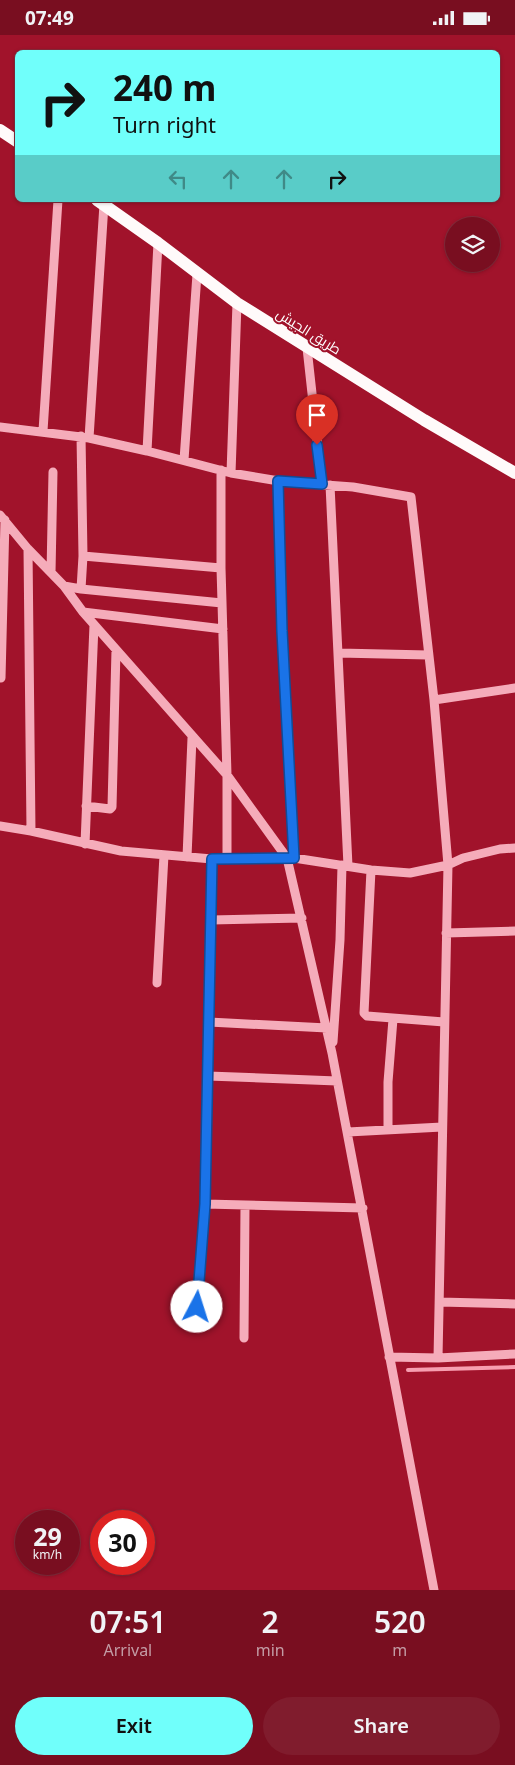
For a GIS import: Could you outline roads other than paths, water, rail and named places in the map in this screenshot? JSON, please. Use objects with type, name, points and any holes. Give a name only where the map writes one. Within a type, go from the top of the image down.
[{"type":"main road","points":[[0,130],[15,140]]},
{"type":"main road","name":"طريق الجيش","points":[[101,202],[237,303],[307,348],[515,473]]},
{"type":"street","points":[[43,431],[58,202]]},
{"type":"street","points":[[81,589],[85,437],[101,202]]},
{"type":"street","points":[[147,451],[158,243]]},
{"type":"street","points":[[184,460],[197,274]]},
{"type":"street","points":[[231,473],[237,303]]},
{"type":"street","points":[[307,348],[326,485],[339,653],[345,865],[332,1053]]},
{"type":"street","points":[[0,427],[85,437],[231,473],[278,481],[326,485],[411,497],[434,700],[448,865],[438,1357]]},
{"type":"street","points":[[221,470],[221,568],[228,775],[227,858]]},
{"type":"street","points":[[51,573],[53,472]]},
{"type":"street","points":[[278,481],[291,858],[348,1132],[434,1590]]},
{"type":"street","points":[[3,518],[28,549],[64,586],[83,613],[192,738],[228,775],[291,858]]},
{"type":"street","points":[[1,678],[3,518]]},
{"type":"street","points":[[28,549],[31,831]]},
{"type":"street","points":[[82,556],[221,568]]},
{"type":"street","points":[[64,586],[222,603]]},
{"type":"street","points":[[83,613],[223,629]]},
{"type":"street","points":[[85,844],[94,625]]},
{"type":"street","points":[[86,806],[110,809],[112,807],[116,650]]},
{"type":"street","points":[[339,653],[428,655]]},
{"type":"street","points":[[434,700],[515,688]]},
{"type":"street","points":[[187,857],[192,738]]},
{"type":"street","points":[[0,826],[121,851],[212,859],[291,858],[410,873],[448,865],[463,858],[483,853],[515,848]]},
{"type":"street","points":[[157,983],[164,855]]},
{"type":"street","points":[[195,1325],[205,1204],[212,859]]},
{"type":"street","points":[[371,869],[364,1013],[367,1016],[393,1019],[444,1021]]},
{"type":"street","points":[[211,920],[302,918]]},
{"type":"street","points":[[446,933],[515,931]]},
{"type":"street","points":[[388,1130],[388,1082],[393,1019]]},
{"type":"street","points":[[209,1022],[327,1028]]},
{"type":"street","points":[[208,1076],[337,1081]]},
{"type":"street","points":[[348,1132],[442,1127]]},
{"type":"street","points":[[205,1204],[363,1209]]},
{"type":"street","points":[[244,1338],[245,1205]]},
{"type":"street","points":[[440,1302],[515,1304]]},
{"type":"street","points":[[390,1357],[515,1354]]},
{"type":"waterway","points":[[408,1370],[515,1367]]}]
